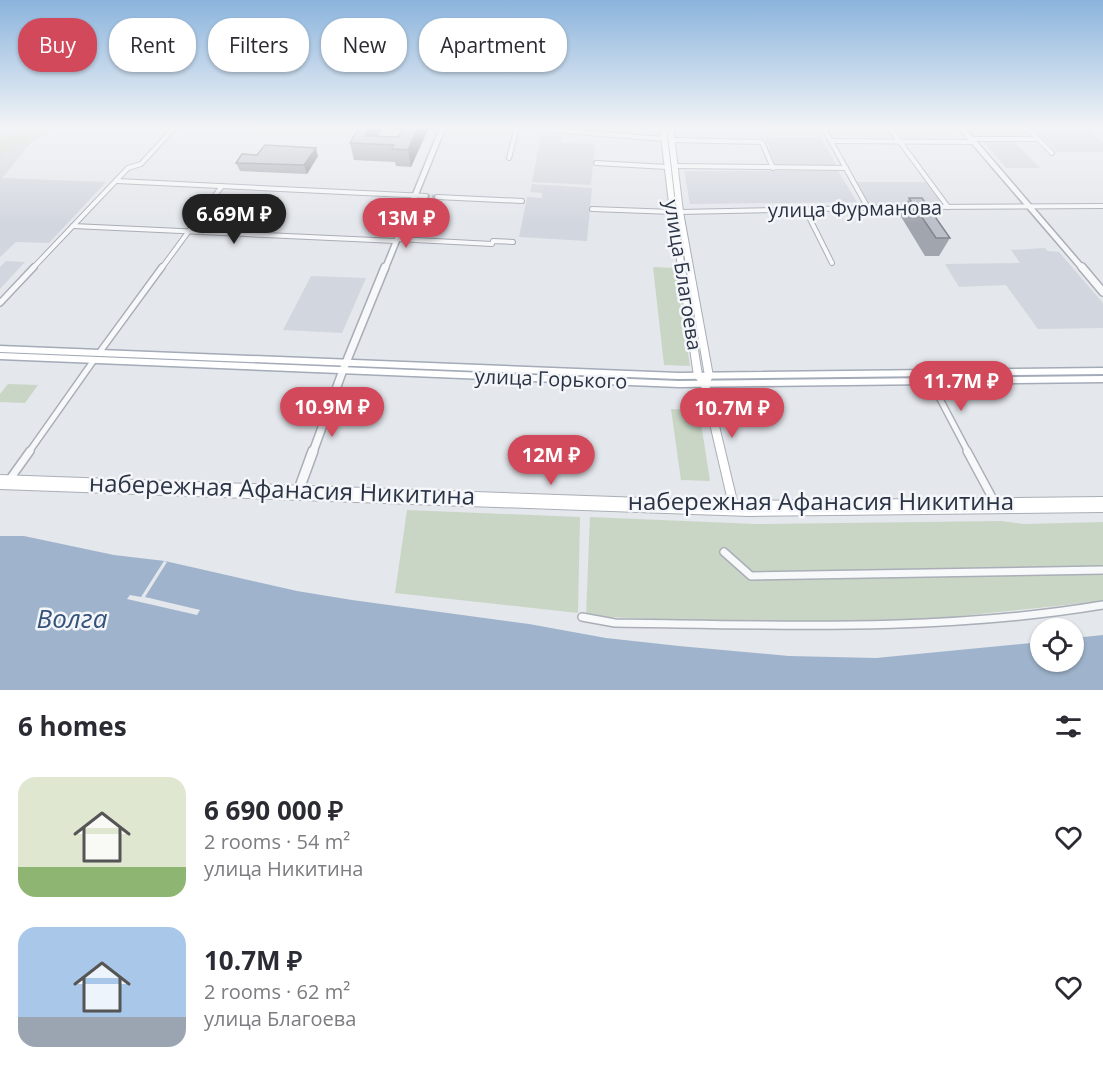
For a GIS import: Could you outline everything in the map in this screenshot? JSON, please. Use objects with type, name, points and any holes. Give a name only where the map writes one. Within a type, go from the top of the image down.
[{"type":"main road","name":"улица Благоева","points":[[669,159],[698,376]]},
{"type":"main road","name":"улица Благоева","points":[[677,212],[707,380],[734,508]]},
{"type":"main road","name":"улица Горького","points":[[0,349],[97,356],[707,380],[929,377],[1103,371]]},
{"type":"main road","name":"улица Горького","points":[[0,356],[97,356]]},
{"type":"main road","name":"улица Горького","points":[[345,366],[698,376],[707,380]]},
{"type":"main road","name":"улица Горького","points":[[929,377],[1103,379]]},
{"type":"main road","name":"набережная Афанасия Никитина","points":[[5,479],[298,494]]},
{"type":"main road","name":"набережная Афанасия Никитина","points":[[0,485],[734,508],[1103,508]]},
{"type":"main road","name":"набережная Афанасия Никитина","points":[[734,508],[1103,501]]},
{"type":"street","points":[[0,303],[128,168],[141,164],[145,159]]},
{"type":"street","points":[[298,494],[345,366],[430,159]]},
{"type":"street","points":[[769,159],[773,168]]},
{"type":"street","points":[[841,159],[868,208]]},
{"type":"street","points":[[913,159],[948,207]]},
{"type":"street","points":[[988,159],[1103,292]]},
{"type":"street","points":[[596,163],[846,168]]},
{"type":"street","points":[[117,181],[426,196]]},
{"type":"street","points":[[5,479],[222,186]]},
{"type":"street","points":[[437,197],[522,201]]},
{"type":"street","name":"улица Фурманова","points":[[592,209],[677,212],[1103,206]]},
{"type":"street","points":[[806,211],[832,263]]},
{"type":"street","points":[[74,226],[492,244],[493,241],[513,242]]},
{"type":"street","points":[[929,377],[995,503]]},
{"type":"street","points":[[724,552],[751,576],[1103,570]]},
{"type":"street","points":[[582,617],[615,623],[880,626],[1055,613],[1103,605]]},
{"type":"shaded area","points":[[0,159],[17,159],[2,178],[106,182],[49,243],[16,242],[0,257]]},
{"type":"shaded area","points":[[536,159],[594,159],[591,185],[532,182]]},
{"type":"shaded area","points":[[773,159],[833,159],[837,166],[776,166]]},
{"type":"shaded area","points":[[999,159],[1032,159],[1040,168],[1006,168]]},
{"type":"shaded area","points":[[684,171],[838,171],[857,202],[690,204]]},
{"type":"shaded area","points":[[857,182],[927,182],[944,206],[870,206]]},
{"type":"shaded area","points":[[532,184],[592,188],[587,241],[519,237],[527,197],[542,198],[542,193],[530,192]]},
{"type":"shaded area","points":[[1045,248],[1048,251],[1059,252],[1103,303],[1103,328],[1038,329],[1006,285],[959,287],[945,264],[1020,263],[1011,250]]},
{"type":"shaded area","points":[[6,261],[25,262],[0,289],[0,267]]},
{"type":"shaded area","points":[[311,276],[366,278],[342,333],[283,330]]},
{"type":"green space","points":[[653,267],[675,268],[690,366],[664,365]]},
{"type":"green space","points":[[8,384],[38,385],[25,403],[0,402],[0,394]]},
{"type":"green space","points":[[671,409],[699,410],[710,481],[681,480]]},
{"type":"green space","points":[[407,510],[580,517],[578,613],[395,593]]},
{"type":"green space","points":[[590,517],[755,524],[1103,522],[1103,601],[879,625],[711,624],[697,621],[586,616]]},
{"type":"water","name":"Волга","points":[[0,536],[24,536],[114,555],[165,561],[297,591],[352,600],[529,624],[606,638],[789,656],[876,658],[1030,643],[1030,672],[1084,672],[1084,637],[1103,635],[1103,690],[0,690]]},
{"type":"pier","points":[[164,561],[167,562],[145,597],[200,610],[197,615],[127,599],[130,595],[141,597]]},
{"type":"building","points":[[239,159],[308,159],[304,165],[236,163]]},
{"type":"building","points":[[909,198],[922,198],[950,238],[936,238]]},
{"type":"tunnel","points":[[426,196],[437,197]]}]
